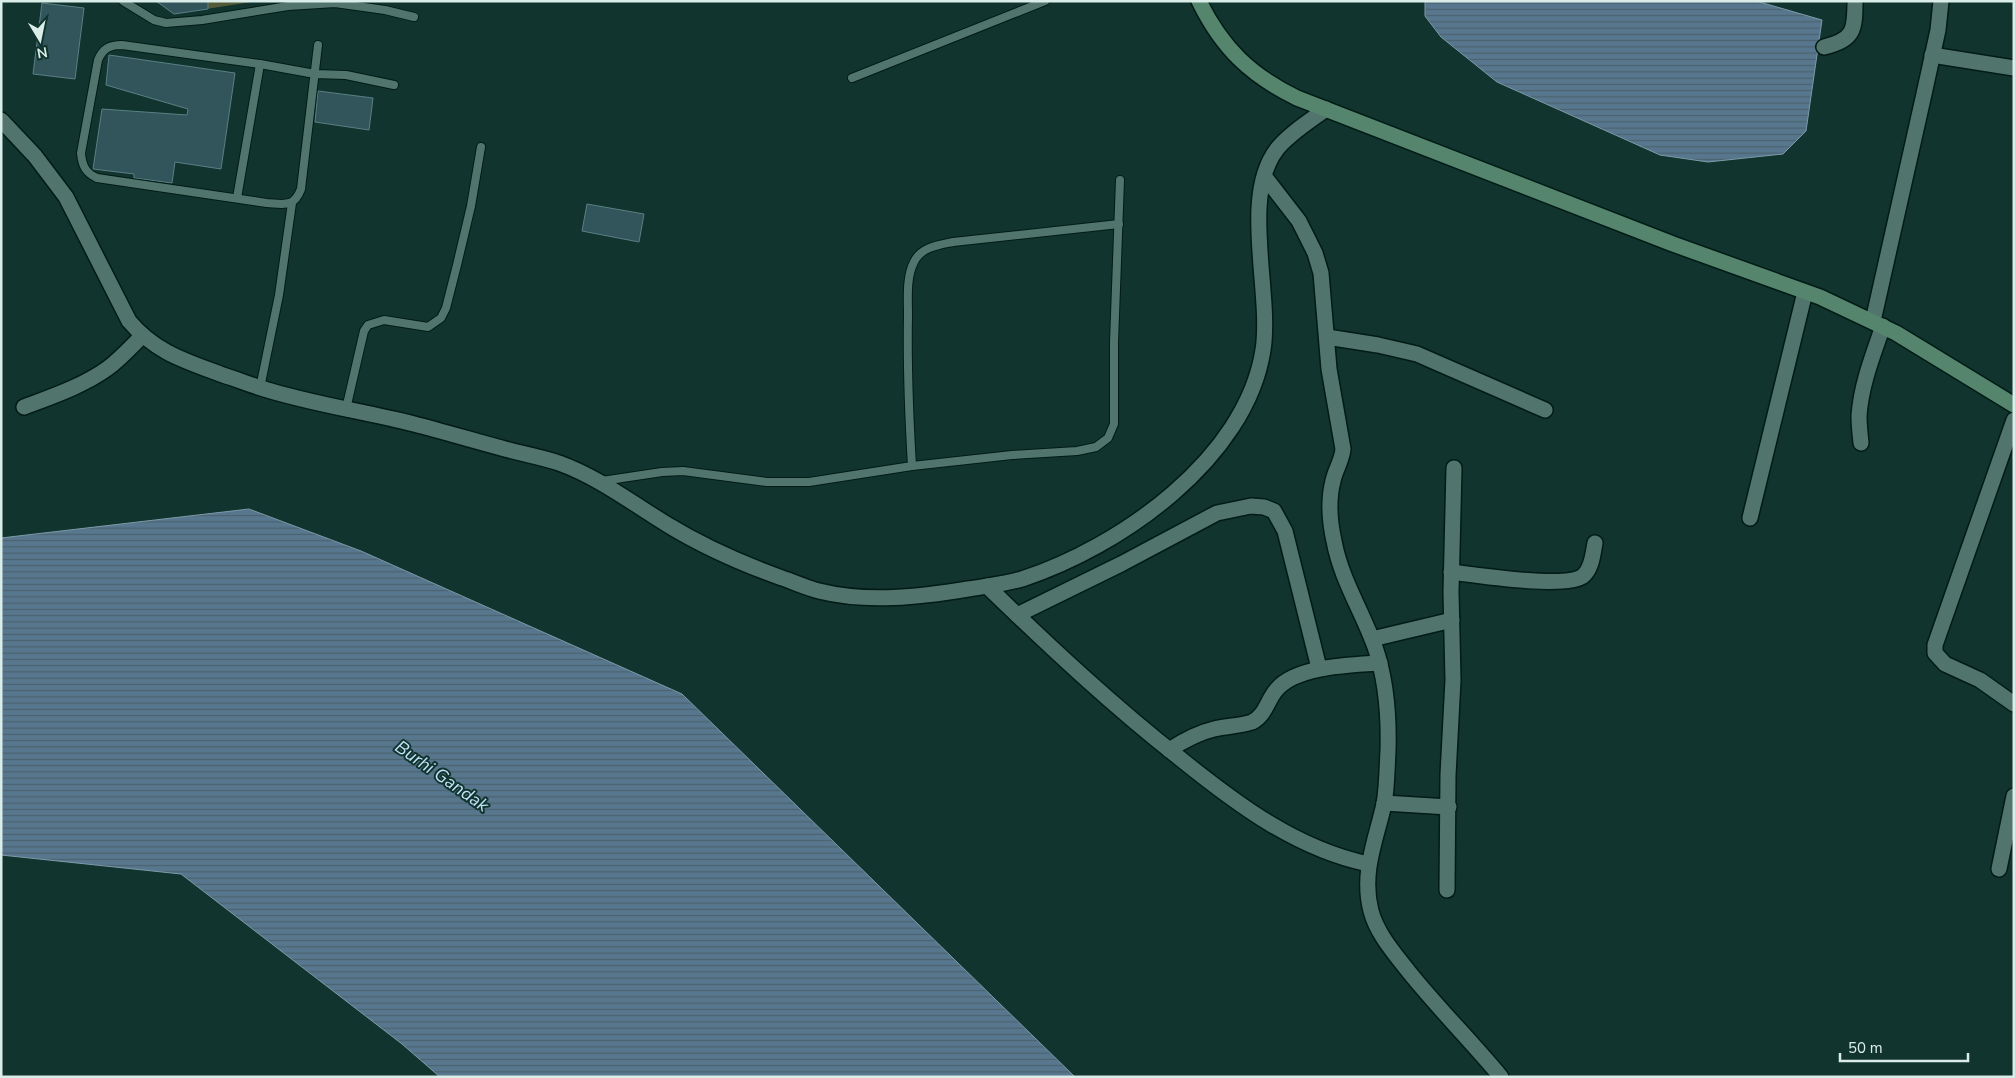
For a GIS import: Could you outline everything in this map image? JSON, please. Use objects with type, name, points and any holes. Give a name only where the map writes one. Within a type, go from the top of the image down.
[{"type":"street","points":[[1199,1],[1219,36],[1236,56],[1256,75],[1290,95],[1673,244],[1805,292],[1878,323],[1934,355],[2014,405]]},
{"type":"street","points":[[1824,47],[1846,40],[1853,31],[1855,1]]},
{"type":"street","points":[[1861,443],[1859,417],[1862,397],[1942,1]]},
{"type":"street","points":[[1932,55],[2014,68]]},
{"type":"street","points":[[1,120],[41,163],[66,197],[129,321],[142,336],[156,347],[196,365],[260,388],[414,424],[560,463],[599,482],[671,527],[717,552],[760,570],[819,591],[853,596],[888,597],[936,594],[987,586],[1018,580],[1048,570],[1075,558],[1128,528],[1179,488],[1201,467],[1236,420],[1257,377],[1263,354],[1266,333],[1259,219],[1262,186],[1269,163],[1278,148],[1326,109]]},
{"type":"street","points":[[1265,177],[1299,221],[1315,253],[1322,274],[1326,337],[1343,449],[1332,483],[1334,541],[1350,591],[1372,639],[1383,676],[1388,749],[1384,803],[1368,864],[1367,884],[1371,912],[1397,957],[1440,1009],[1501,1077]]},
{"type":"street","points":[[1750,518],[1805,292]]},
{"type":"street","points":[[24,408],[74,388],[93,377],[109,367],[142,336]]},
{"type":"street","points":[[1326,337],[1378,345],[1416,354],[1545,410]]},
{"type":"street","points":[[2014,420],[1934,645],[1935,653],[1945,664],[1980,680],[2014,704]]},
{"type":"street","points":[[1447,890],[1452,680],[1451,572],[1454,468]]},
{"type":"street","points":[[1016,615],[1121,564],[1217,513],[1251,506],[1264,507],[1274,511],[1285,531],[1319,668]]},
{"type":"street","points":[[1451,572],[1551,581],[1579,578],[1585,575],[1595,543]]},
{"type":"street","points":[[987,586],[1070,667],[1145,732],[1214,786],[1296,840],[1342,859],[1368,864]]},
{"type":"street","points":[[1372,639],[1452,620]]},
{"type":"street","points":[[1169,750],[1200,733],[1252,722],[1263,713],[1278,687],[1295,677],[1319,668],[1380,663]]},
{"type":"street","points":[[1999,869],[2014,796]]},
{"type":"street","points":[[1384,803],[1449,807]]},
{"type":"lane","points":[[123,1],[154,20],[166,23],[196,21],[288,6],[335,3],[385,10],[414,17]]},
{"type":"lane","points":[[852,78],[1044,1]]},
{"type":"lane","points":[[292,203],[275,204],[98,178],[85,168],[82,153],[83,144],[98,60],[101,53],[106,48],[122,45],[260,64],[315,74],[346,75],[394,85]]},
{"type":"lane","points":[[260,388],[279,295],[292,203],[298,197],[301,189],[318,45]]},
{"type":"lane","points":[[236,198],[260,64]]},
{"type":"lane","points":[[346,409],[364,331],[368,325],[384,320],[428,327],[436,323],[446,308],[470,206],[481,147]]},
{"type":"lane","points":[[599,482],[662,472],[683,471],[789,483],[833,479],[912,466],[1096,447],[1108,438],[1114,424],[1114,342],[1120,180]]},
{"type":"lane","points":[[912,466],[907,362],[909,280],[914,262],[922,251],[953,242],[1119,224]]},
{"type":"green space","points":[[156,1],[257,1],[174,14]]},
{"type":"water","points":[[1425,1],[1756,1],[1822,20],[1806,131],[1783,154],[1708,162],[1660,155],[1497,82],[1441,37],[1425,16]]},
{"type":"water","name":"Burhi Gandak","points":[[249,509],[361,551],[682,694],[1075,1077],[440,1077],[402,1044],[181,874],[1,855],[1,538]]},
{"type":"building","points":[[156,1],[208,1],[208,9],[174,14]]},
{"type":"building","points":[[42,3],[84,8],[75,79],[33,74]]},
{"type":"building","points":[[109,55],[235,73],[221,169],[175,162],[172,183],[134,178],[134,174],[93,169],[102,109],[187,115],[188,109],[106,85]]},
{"type":"building","points":[[318,91],[373,98],[369,130],[315,122]]},
{"type":"building","points":[[587,204],[644,214],[639,242],[582,231]]}]
